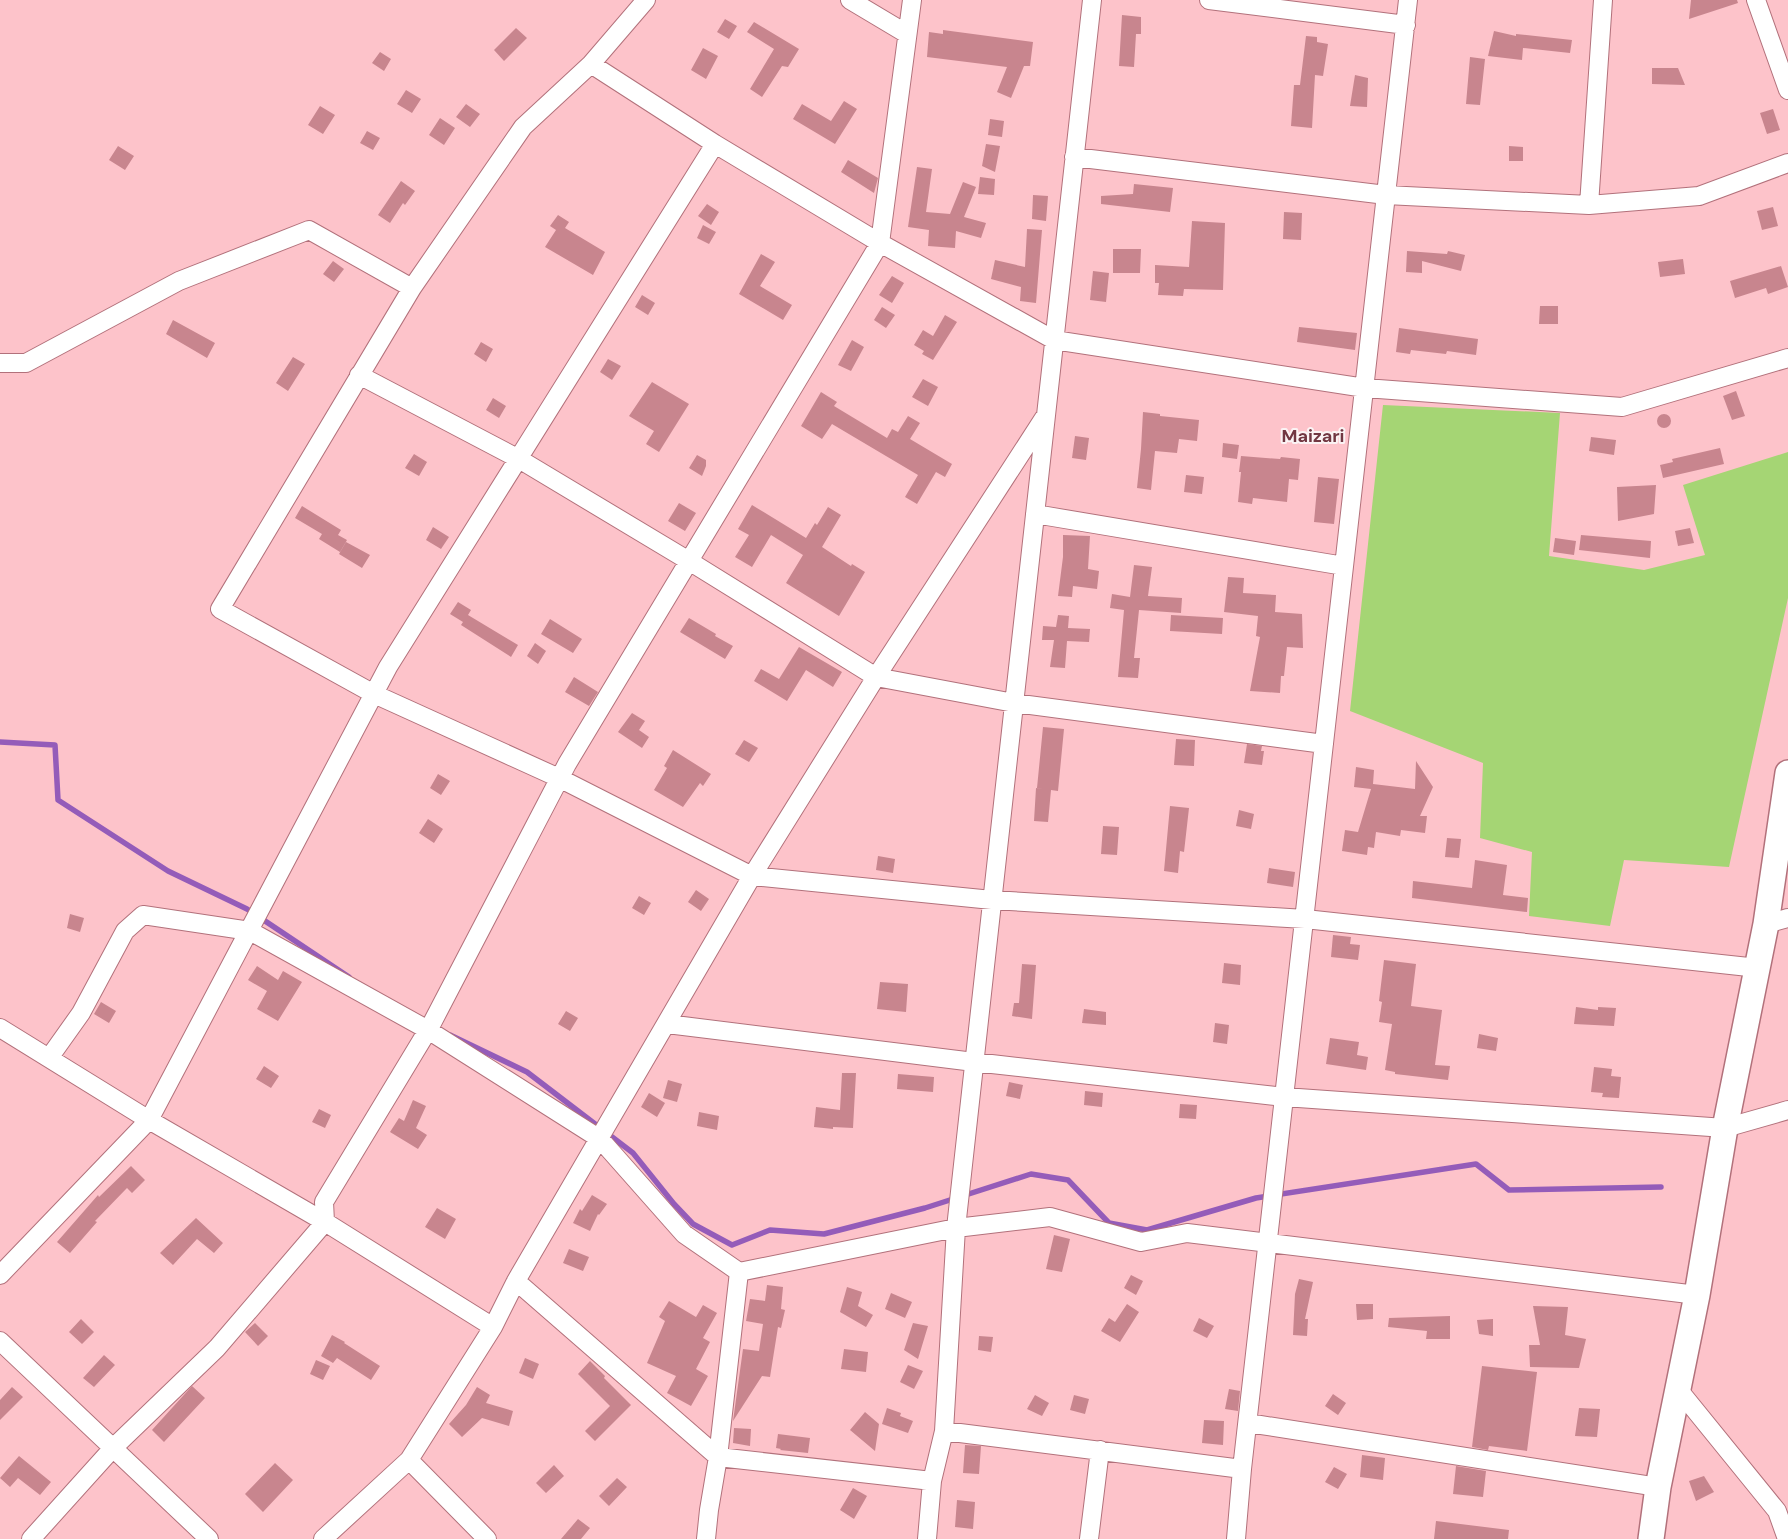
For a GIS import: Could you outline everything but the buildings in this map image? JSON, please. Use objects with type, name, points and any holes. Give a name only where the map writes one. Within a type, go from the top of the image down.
[{"type":"main road","points":[[1651,1539],[1658,1487],[1697,1295],[1725,1128],[1758,968],[1777,921],[1788,773]]},
{"type":"street","points":[[646,0],[591,64],[523,128],[412,288],[220,609],[374,694],[559,778],[752,876],[992,900],[1305,918],[1758,968]]},
{"type":"street","points":[[850,0],[908,34]]},
{"type":"street","points":[[31,1539],[113,1448],[217,1348],[325,1222],[324,1202],[428,1030],[559,778],[880,243],[912,0]]},
{"type":"street","points":[[927,1539],[932,1481],[944,1431],[956,1228],[1092,0]]},
{"type":"street","points":[[1209,0],[1406,25]]},
{"type":"street","points":[[1236,1539],[1242,1469],[1408,0]]},
{"type":"street","points":[[1589,206],[1603,0]]},
{"type":"street","points":[[1756,0],[1788,90]]},
{"type":"street","points":[[591,64],[716,144],[880,243],[1054,340],[1364,388],[1622,407],[1788,358]]},
{"type":"street","points":[[0,1275],[149,1120],[394,658],[716,144]]},
{"type":"street","points":[[1074,156],[1386,195],[1589,206],[1699,196],[1788,163]]},
{"type":"street","points":[[0,363],[26,363],[179,281],[309,230],[412,288]]},
{"type":"street","points":[[360,375],[519,458],[876,677],[1014,703],[1324,744]]},
{"type":"street","points":[[323,1539],[409,1460],[493,1327],[516,1281],[752,876],[876,677],[1046,414]]},
{"type":"street","points":[[1035,514],[1344,566]]},
{"type":"street","points":[[49,1058],[81,1013],[125,931],[143,915],[250,931],[428,1030],[600,1139],[684,1234],[739,1272],[956,1228],[1050,1217],[1141,1242],[1187,1233],[1697,1295]]},
{"type":"street","points":[[667,1024],[974,1062],[1284,1097],[1725,1128],[1788,1110]]},
{"type":"street","points":[[0,1028],[149,1120],[325,1222],[493,1327]]},
{"type":"street","points":[[706,1539],[718,1457],[739,1272]]},
{"type":"street","points":[[516,1281],[718,1457],[932,1481]]},
{"type":"street","points":[[0,1341],[209,1539]]},
{"type":"street","points":[[1678,1389],[1783,1509],[1787,1539]]},
{"type":"street","points":[[1248,1423],[1658,1487]]},
{"type":"street","points":[[944,1431],[1242,1469]]},
{"type":"street","points":[[1089,1539],[1100,1450]]},
{"type":"street","points":[[409,1460],[487,1539]]},
{"type":"green space","points":[[1383,405],[1560,413],[1549,556],[1644,570],[1705,555],[1683,485],[1788,452],[1788,598],[1729,867],[1624,860],[1610,926],[1529,916],[1532,852],[1480,838],[1483,763],[1350,711]]},
{"type":"waterway","points":[[0,742],[55,745],[58,800],[168,871],[247,909],[349,977]]},
{"type":"waterway","points":[[450,1035],[527,1072],[633,1153],[674,1204],[693,1224],[732,1245],[770,1230],[824,1234],[925,1208],[1031,1174],[1068,1180],[1109,1223],[1147,1230],[1256,1198],[1476,1164],[1509,1190],[1661,1187]]},
{"type":"district","name":"Maizari","points":[[1313,436]]}]
